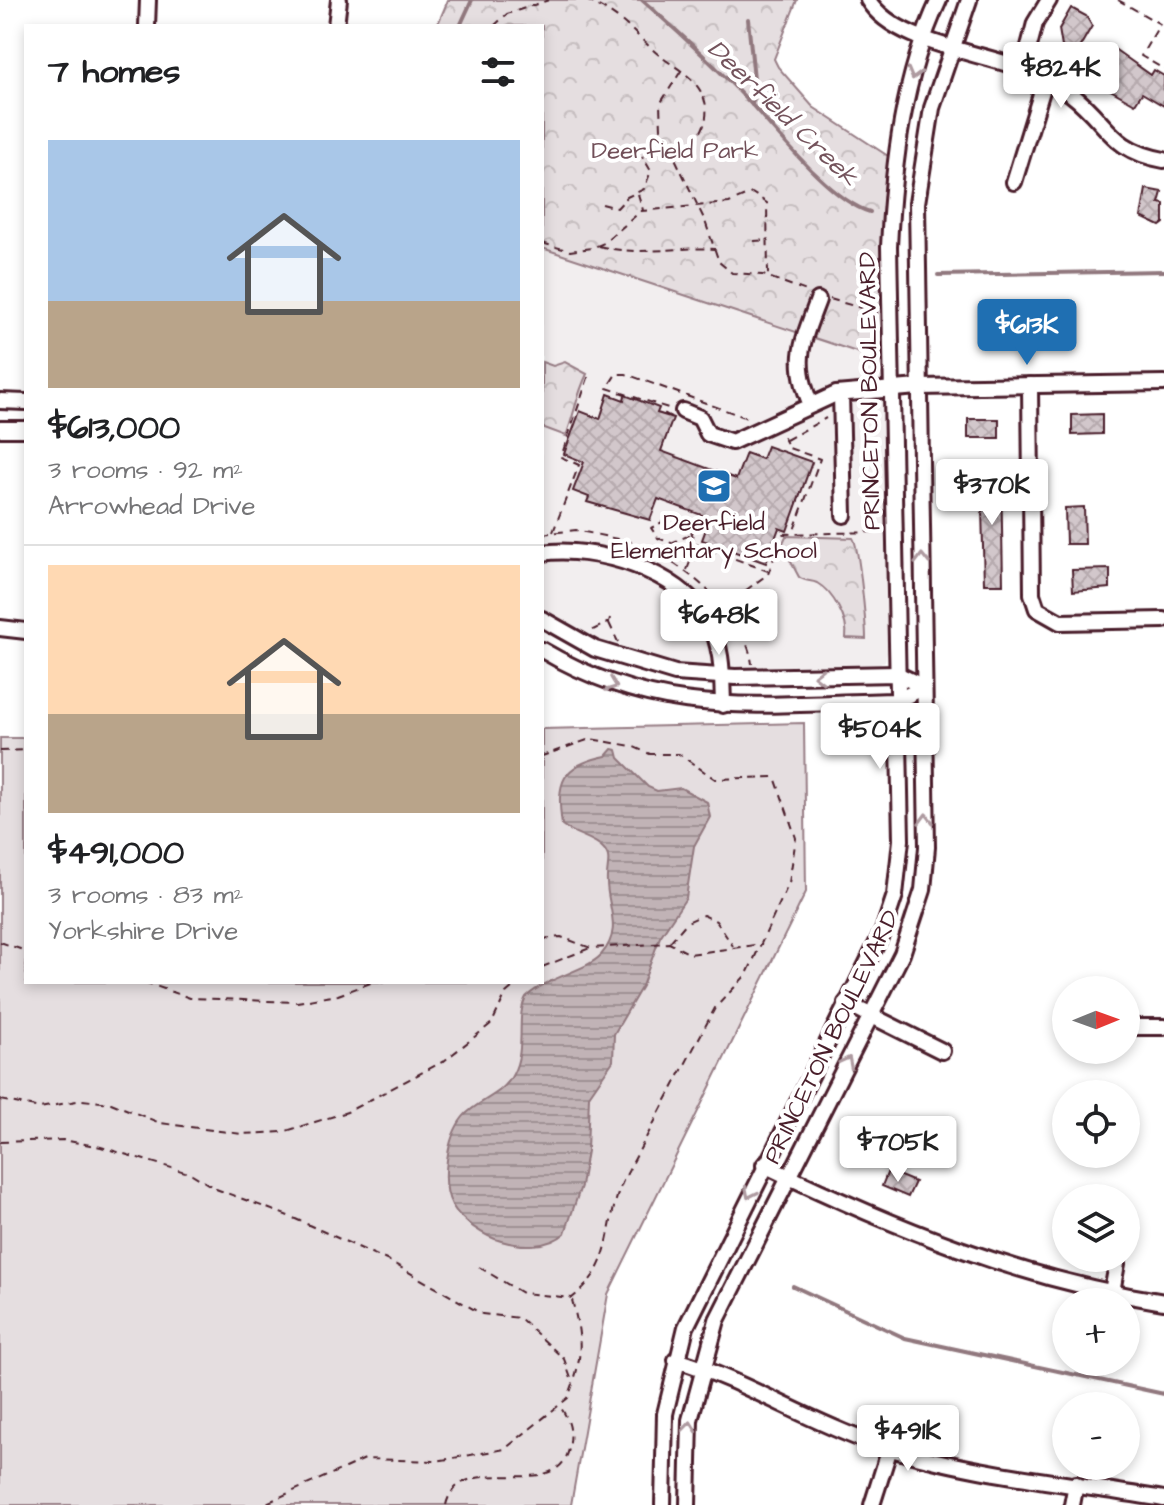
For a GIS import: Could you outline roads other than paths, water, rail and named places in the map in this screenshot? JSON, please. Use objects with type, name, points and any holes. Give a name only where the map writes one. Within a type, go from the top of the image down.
[{"type":"street","points":[[147,24],[148,0]]},
{"type":"street","points":[[336,24],[339,0]]},
{"type":"street","points":[[868,0],[884,20],[924,38],[1023,70],[1071,94],[1115,140],[1132,150],[1164,160]]},
{"type":"street","name":"PRINCETON BOULEVARD","points":[[663,1505],[663,1434],[676,1360],[700,1295],[883,931],[899,872],[889,247],[893,183],[903,119],[924,38],[939,0]]},
{"type":"street","name":"PRINCETON BOULEVARD","points":[[688,1505],[690,1420],[701,1367],[729,1293],[910,936],[923,890],[927,847],[917,203],[932,108],[950,46],[969,0]]},
{"type":"street","points":[[1023,70],[1035,23],[1049,0]]},
{"type":"street","points":[[1014,182],[1045,81]]},
{"type":"street","points":[[811,405],[798,364],[800,348],[821,298]]},
{"type":"street","points":[[680,415],[700,418],[708,434],[732,442],[841,394],[918,387],[1164,383]]},
{"type":"street","points":[[1030,385],[1032,594],[1037,609],[1060,622],[1164,620]]},
{"type":"street","points":[[841,394],[844,515]]},
{"type":"street","points":[[0,401],[24,402]]},
{"type":"street","points":[[0,429],[24,429]]},
{"type":"street","points":[[544,553],[563,551],[600,556],[654,575],[681,591],[707,620],[721,658],[723,705]]},
{"type":"street","points":[[544,620],[595,649],[675,673],[722,677],[897,674],[924,687]]},
{"type":"street","points":[[0,628],[24,631]]},
{"type":"street","points":[[544,651],[588,675],[637,693],[723,705],[897,701],[924,687]]},
{"type":"street","points":[[846,1003],[942,1051]]},
{"type":"street","points":[[1140,1027],[1164,1027]]},
{"type":"street","points":[[764,1165],[854,1209],[951,1248],[1097,1288]]},
{"type":"street","points":[[1140,1297],[1164,1302]]},
{"type":"street","points":[[676,1360],[701,1367],[843,1432],[890,1448],[947,1462],[1164,1499]]},
{"type":"street","points":[[872,1505],[890,1448]]},
{"type":"street","points":[[1072,1505],[1076,1484]]},
{"type":"waterway","name":"Deerfield Creek","points":[[461,24],[472,0]]},
{"type":"waterway","name":"Deerfield Creek","points":[[642,0],[727,78],[824,182],[855,206],[870,212]]},
{"type":"waterway","points":[[748,19],[755,89],[752,105]]},
{"type":"waterway","name":"Deerfield Creek","points":[[938,275],[1164,271]]},
{"type":"waterway","points":[[793,1286],[905,1338],[1164,1394]]},
{"type":"place","name":"Deerfield Elementary School","points":[[714,486]]},
{"type":"park label","name":"Deerfield Park","points":[[675,151]]}]
